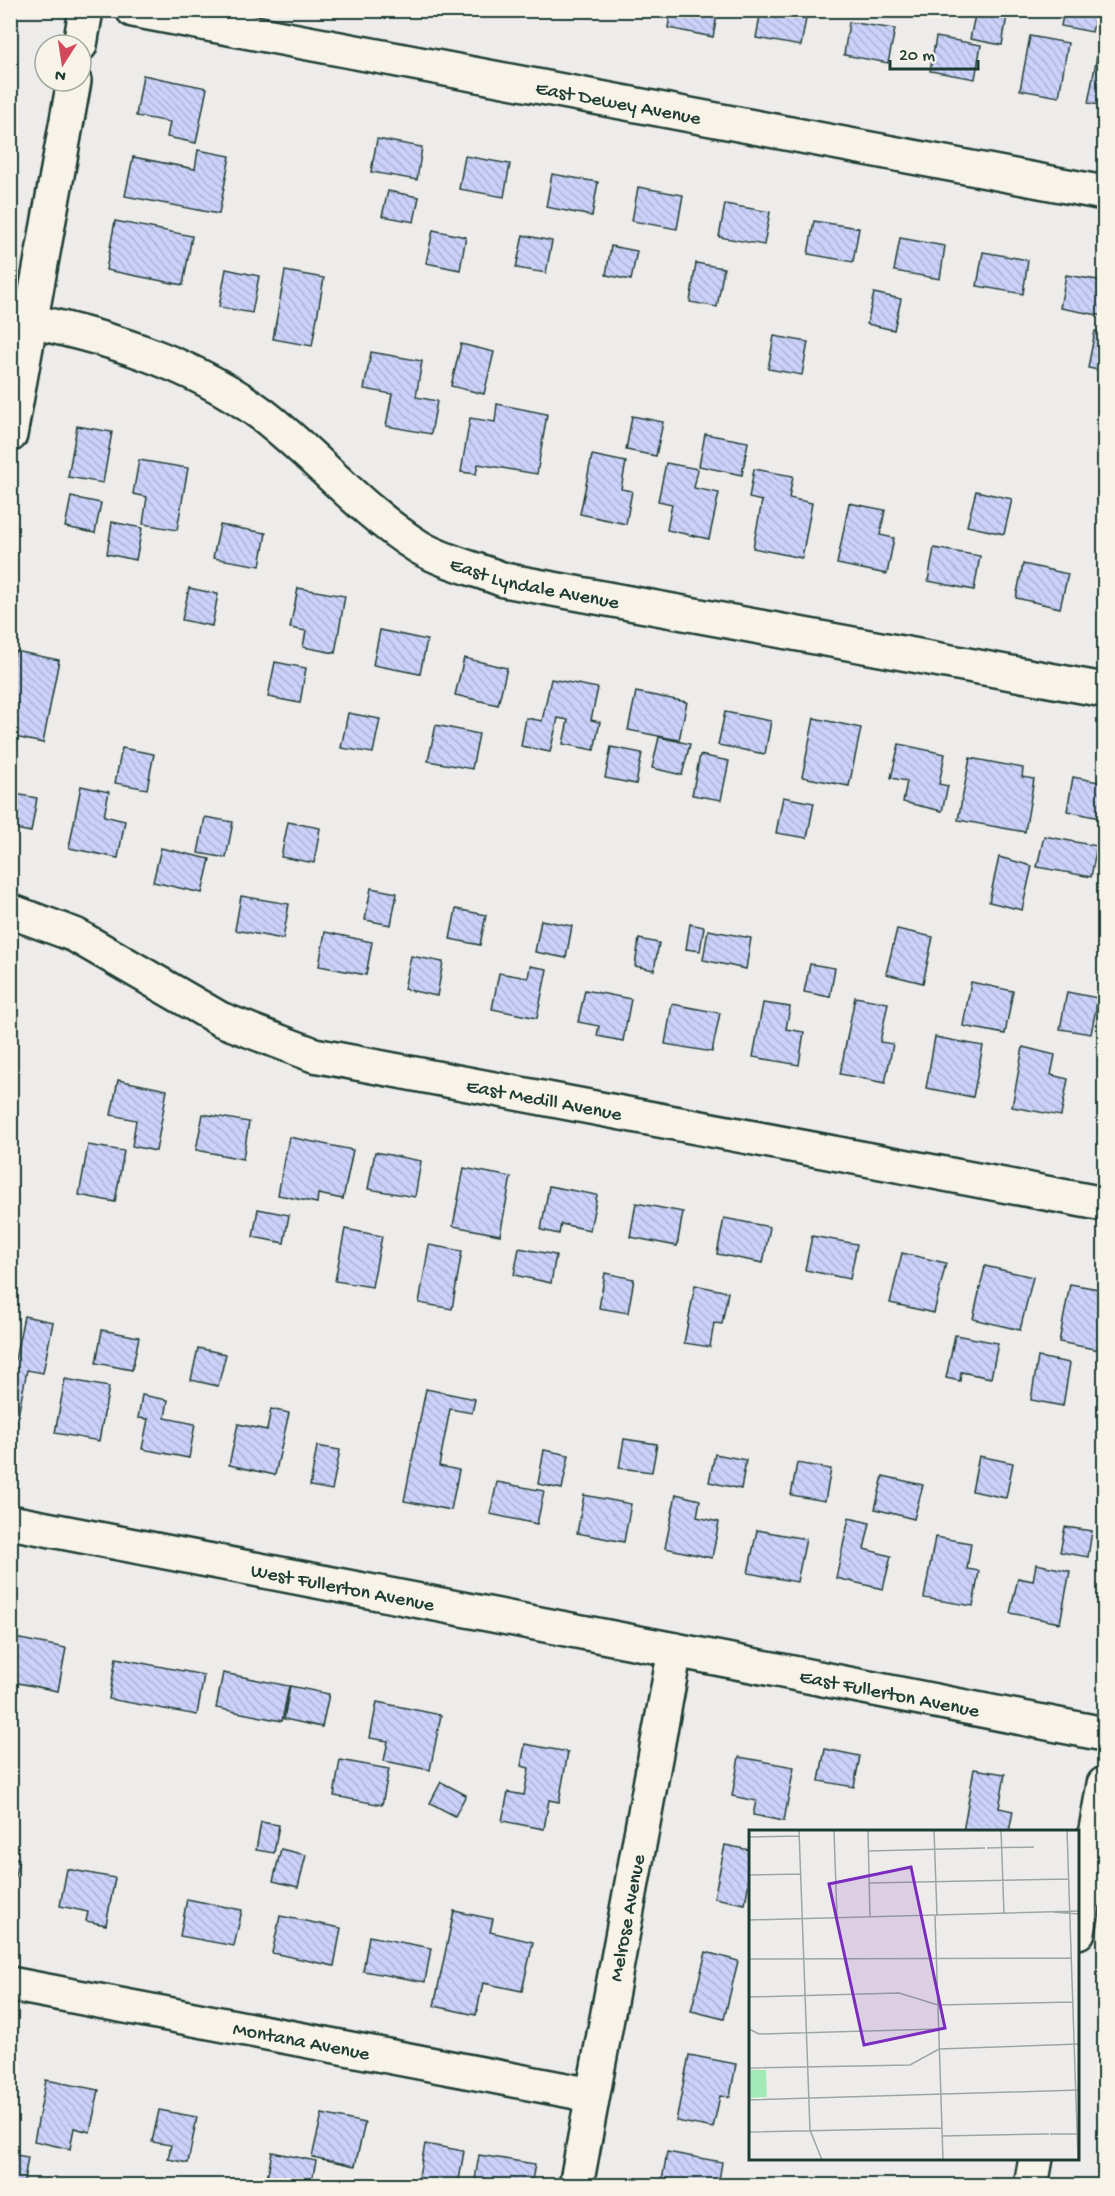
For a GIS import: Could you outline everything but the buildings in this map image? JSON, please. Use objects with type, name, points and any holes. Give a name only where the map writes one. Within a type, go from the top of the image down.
[{"type":"street","points":[[82,33],[86,10]]},
{"type":"street","name":"East Dewey Avenue","points":[[133,10],[1104,193]]},
{"type":"street","points":[[10,435],[21,319],[71,93]]},
{"type":"street","name":"East Lyndale Avenue","points":[[21,319],[130,348],[207,379],[263,416],[356,501],[421,548],[504,580],[1104,690]]},
{"type":"street","name":"East Medill Avenue","points":[[10,911],[75,935],[220,1019],[314,1055],[1104,1204]]},
{"type":"street","name":"West Fullerton Avenue","points":[[10,1522],[675,1650]]},
{"type":"street","name":"East Fullerton Avenue","points":[[675,1650],[1104,1734]]},
{"type":"street","name":"Melrose Avenue","points":[[576,2186],[675,1650]]},
{"type":"street","points":[[1079,1921],[1104,1784]]},
{"type":"street","name":"Montana Avenue","points":[[10,1984],[592,2095]]},
{"type":"street","points":[[1031,2186],[1036,2160]]}]
